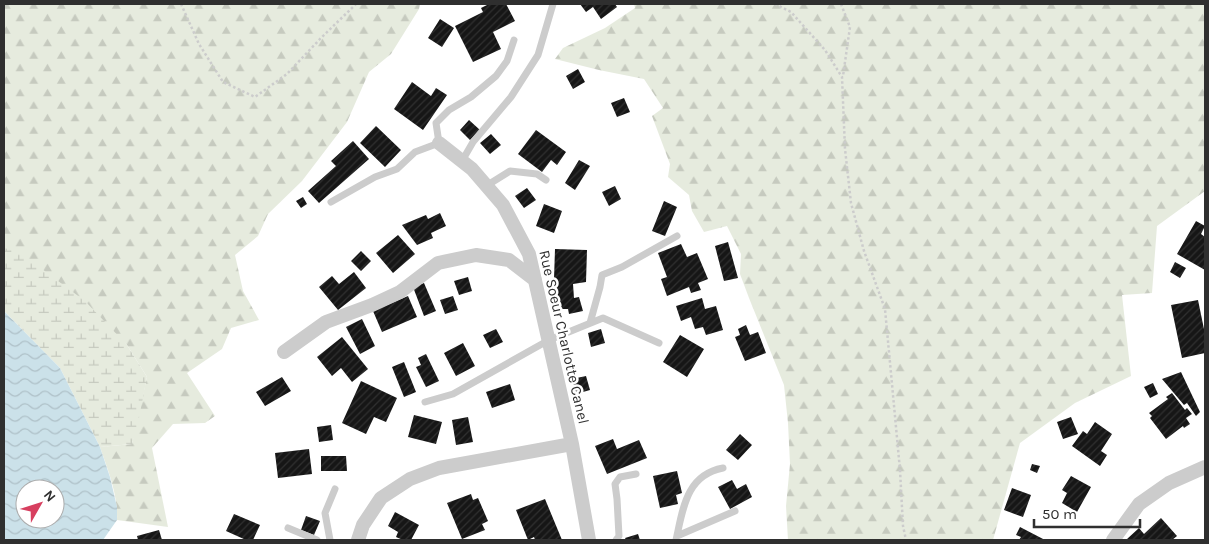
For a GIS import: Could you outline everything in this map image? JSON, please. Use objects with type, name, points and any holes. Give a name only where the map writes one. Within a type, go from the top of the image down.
[{"type":"street","name":"Rue Soeur Charlotte Canel","points":[[439,143],[472,170],[502,205],[529,254],[572,444],[588,540]]},
{"type":"street","points":[[284,352],[326,322],[400,292],[438,263],[476,255],[509,260],[535,280]]},
{"type":"street","points":[[358,540],[363,525],[381,498],[410,479],[439,468],[572,444]]},
{"type":"street","points":[[1113,540],[1140,504],[1169,483],[1205,467]]},
{"type":"lane","points":[[461,162],[473,142],[511,97],[538,55],[552,4]]},
{"type":"lane","points":[[331,202],[375,177],[397,169],[415,152],[439,143],[436,123],[449,110],[471,97],[496,76],[507,61],[514,40]]},
{"type":"lane","points":[[486,186],[510,171],[537,174],[546,180]]},
{"type":"lane","points":[[590,323],[602,275],[622,267],[677,236]]},
{"type":"lane","points":[[425,402],[453,394],[549,340],[603,318],[659,343]]},
{"type":"lane","points":[[676,538],[690,489],[701,477],[723,468]]},
{"type":"lane","points":[[616,540],[619,536],[615,484],[620,477],[636,474]]},
{"type":"lane","points":[[330,540],[325,513],[335,489]]},
{"type":"lane","points":[[676,538],[735,510]]},
{"type":"lane","points":[[288,528],[317,540]]},
{"type":"path","points":[[181,4],[199,44],[223,82],[255,97],[287,74],[356,4]]},
{"type":"path","points":[[775,4],[791,12],[825,50],[842,77]]},
{"type":"path","points":[[841,4],[850,27],[842,77],[845,149],[851,203],[864,251],[885,309],[900,470],[903,526],[906,540]]},
{"type":"green space","points":[[4,4],[420,4],[419,9],[391,54],[369,72],[347,122],[302,181],[268,214],[258,236],[235,255],[243,291],[259,320],[231,328],[222,349],[187,373],[215,416],[205,423],[173,424],[152,448],[168,527],[117,520],[114,492],[100,447],[132,444],[147,377],[127,345],[4,248]]},
{"type":"green space","points":[[634,4],[1205,4],[1205,191],[1157,226],[1152,293],[1122,295],[1131,376],[1075,403],[1020,443],[993,540],[788,540],[786,506],[790,464],[784,385],[740,274],[741,254],[727,226],[704,232],[692,211],[689,195],[668,177],[670,164],[652,116],[663,108],[644,79],[555,59],[563,48],[605,28],[635,8]]},
{"type":"green space","points":[[4,248],[19,252],[85,301],[127,345],[147,377],[132,444],[100,447],[60,368],[4,311]]},
{"type":"water","points":[[4,311],[60,368],[100,447],[117,507],[117,520],[103,540],[4,540]]},
{"type":"building","points":[[489,4],[506,4],[515,21],[493,32],[501,49],[473,62],[455,26],[483,12],[481,8]]},
{"type":"building","points":[[580,4],[615,4],[617,7],[601,19],[593,7],[586,12]]},
{"type":"building","points":[[440,19],[454,28],[442,47],[428,38]]},
{"type":"building","points":[[578,69],[585,82],[573,89],[566,76]]},
{"type":"building","points":[[412,82],[431,96],[436,88],[447,95],[423,130],[394,109]]},
{"type":"building","points":[[624,98],[630,112],[617,117],[611,103]]},
{"type":"building","points":[[469,120],[480,130],[470,140],[460,130]]},
{"type":"building","points":[[376,126],[401,150],[385,167],[360,143]]},
{"type":"building","points":[[536,130],[566,152],[557,165],[551,160],[542,172],[518,154]]},
{"type":"building","points":[[491,134],[501,145],[490,154],[480,143]]},
{"type":"building","points":[[353,141],[369,159],[319,203],[308,191],[336,166],[331,161]]},
{"type":"building","points":[[579,160],[590,166],[575,190],[565,183]]},
{"type":"building","points":[[615,186],[621,199],[609,206],[602,192]]},
{"type":"building","points":[[527,188],[536,200],[524,208],[515,196]]},
{"type":"building","points":[[303,197],[307,204],[301,208],[296,201]]},
{"type":"building","points":[[664,201],[677,207],[665,236],[652,231]]},
{"type":"building","points":[[544,204],[562,211],[554,233],[536,226]]},
{"type":"building","points":[[440,213],[446,226],[431,233],[433,238],[417,245],[402,225],[426,215],[428,219]]},
{"type":"building","points":[[1196,221],[1205,226],[1201,234],[1205,237],[1205,270],[1177,254]]},
{"type":"building","points":[[398,235],[415,254],[393,273],[376,253]]},
{"type":"building","points":[[728,242],[738,278],[724,281],[715,246]]},
{"type":"building","points":[[681,244],[687,257],[697,253],[708,279],[698,283],[701,290],[691,293],[689,287],[667,296],[661,279],[667,277],[658,253]]},
{"type":"building","points":[[555,249],[587,250],[586,282],[573,284],[574,298],[579,297],[583,311],[569,314],[568,309],[553,309]]},
{"type":"building","points":[[361,251],[371,261],[361,271],[351,261]]},
{"type":"building","points":[[1175,262],[1186,268],[1180,278],[1170,272]]},
{"type":"building","points":[[354,272],[366,288],[338,310],[319,287],[332,276],[339,284]]},
{"type":"building","points":[[468,277],[472,291],[459,295],[454,281]]},
{"type":"building","points":[[424,283],[436,311],[424,316],[413,287]]},
{"type":"building","points":[[408,296],[417,317],[382,332],[373,311]]},
{"type":"building","points":[[453,296],[458,310],[445,314],[440,300]]},
{"type":"building","points":[[702,298],[705,309],[716,306],[723,330],[706,335],[703,327],[695,329],[691,317],[681,321],[676,306]]},
{"type":"building","points":[[1198,300],[1205,334],[1205,353],[1182,358],[1171,305]]},
{"type":"building","points":[[362,319],[375,346],[360,354],[346,327]]},
{"type":"building","points":[[746,325],[750,335],[758,332],[766,353],[745,361],[735,337],[740,335],[738,329]]},
{"type":"building","points":[[496,329],[503,342],[490,348],[483,335]]},
{"type":"building","points":[[601,329],[605,343],[591,347],[588,333]]},
{"type":"building","points":[[680,335],[704,349],[687,377],[663,362]]},
{"type":"building","points":[[342,337],[368,369],[352,382],[341,368],[332,376],[317,357]]},
{"type":"building","points":[[463,343],[475,366],[456,376],[444,353]]},
{"type":"building","points":[[426,354],[439,381],[426,387],[416,367],[421,365],[418,358]]},
{"type":"building","points":[[404,362],[416,392],[404,397],[392,367]]},
{"type":"building","points":[[1181,372],[1200,412],[1196,416],[1187,403],[1184,405],[1162,379]]},
{"type":"building","points":[[586,376],[590,390],[576,394],[572,379]]},
{"type":"building","points":[[282,377],[291,391],[265,406],[256,392]]},
{"type":"building","points":[[361,381],[397,398],[386,422],[374,417],[366,434],[342,423]]},
{"type":"building","points":[[1153,383],[1158,394],[1150,398],[1144,387]]},
{"type":"building","points":[[510,384],[515,400],[492,408],[486,392]]},
{"type":"building","points":[[1172,393],[1185,410],[1187,408],[1192,414],[1186,418],[1190,424],[1184,428],[1183,426],[1166,439],[1150,418],[1152,416],[1149,413],[1168,399],[1166,397]]},
{"type":"building","points":[[414,415],[442,422],[436,444],[408,437]]},
{"type":"building","points":[[468,417],[473,442],[456,445],[452,420]]},
{"type":"building","points":[[1071,417],[1078,434],[1063,439],[1057,422]]},
{"type":"building","points":[[1095,422],[1112,434],[1101,451],[1107,455],[1100,466],[1072,446],[1083,431],[1087,434]]},
{"type":"building","points":[[331,425],[333,440],[319,442],[317,427]]},
{"type":"building","points":[[740,434],[752,445],[738,460],[726,450]]},
{"type":"building","points":[[613,439],[617,449],[639,440],[647,458],[607,474],[595,446]]},
{"type":"building","points":[[309,449],[312,474],[278,478],[275,453]]},
{"type":"building","points":[[321,456],[346,456],[347,471],[321,471]]},
{"type":"building","points":[[1032,464],[1040,466],[1037,473],[1030,470]]},
{"type":"building","points":[[677,471],[682,493],[676,495],[678,504],[660,508],[653,476]]},
{"type":"building","points":[[1071,476],[1091,487],[1077,512],[1062,503],[1067,493],[1062,490]]},
{"type":"building","points":[[732,480],[737,489],[746,484],[752,497],[730,509],[718,487]]},
{"type":"building","points":[[1012,488],[1031,495],[1023,517],[1004,510]]},
{"type":"building","points":[[471,494],[473,500],[478,498],[488,521],[482,524],[485,530],[462,539],[447,503]]},
{"type":"building","points":[[545,499],[562,540],[535,540],[534,537],[528,540],[516,510]]},
{"type":"building","points":[[395,512],[419,525],[411,540],[403,540],[396,537],[398,532],[388,526]]},
{"type":"building","points":[[234,514],[260,525],[253,540],[246,540],[226,531]]},
{"type":"building","points":[[306,516],[320,521],[314,535],[301,530]]},
{"type":"building","points":[[1161,518],[1177,536],[1172,540],[1127,539],[1139,528],[1144,534]]},
{"type":"building","points":[[1020,527],[1045,540],[1019,540],[1021,537],[1016,535]]},
{"type":"building","points":[[159,530],[162,540],[138,540],[137,536]]},
{"type":"building","points":[[638,534],[640,540],[626,540],[625,538]]}]
